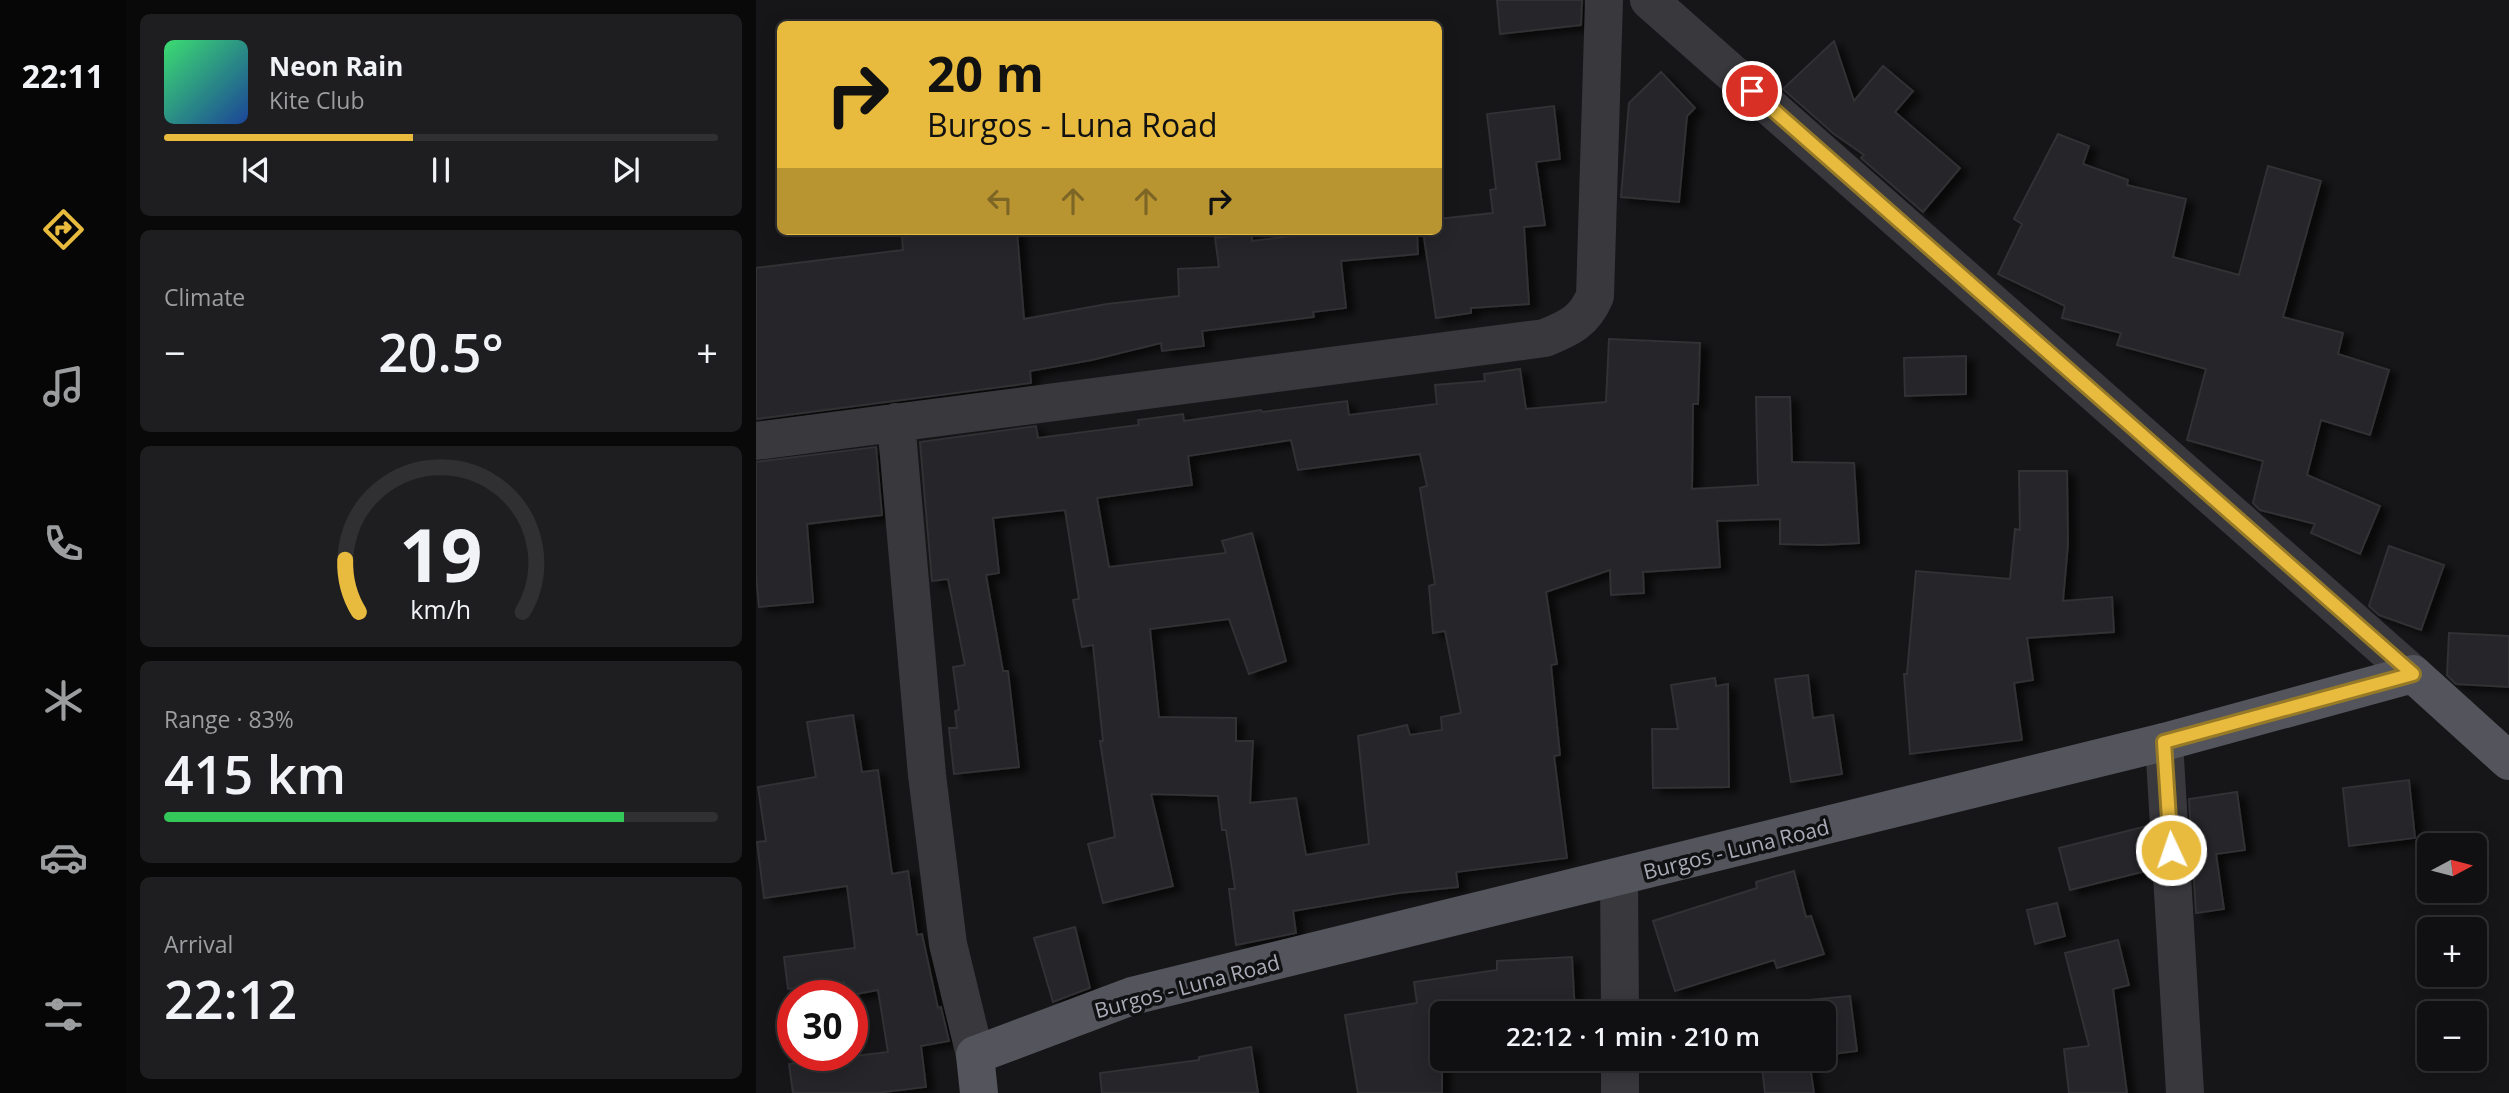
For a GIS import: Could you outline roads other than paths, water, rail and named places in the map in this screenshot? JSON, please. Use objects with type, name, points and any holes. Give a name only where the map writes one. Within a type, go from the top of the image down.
[{"type":"main road","name":"Burgos - Luna Road","points":[[975,1055],[1132,996],[2164,742],[2413,674]]},
{"type":"main road","points":[[2413,674],[2509,761]]},
{"type":"main road","points":[[975,1055],[979,1093]]},
{"type":"street","points":[[756,441],[1545,338],[1569,328],[1588,313],[1595,296],[1604,0]]},
{"type":"street","points":[[1648,0],[2413,674]]},
{"type":"street","points":[[896,422],[927,775],[947,944],[975,1055]]},
{"type":"street","points":[[2164,742],[2185,1093]]},
{"type":"street","points":[[1619,878],[1620,1001]]},
{"type":"street","points":[[1620,1071],[1620,1093]]}]
